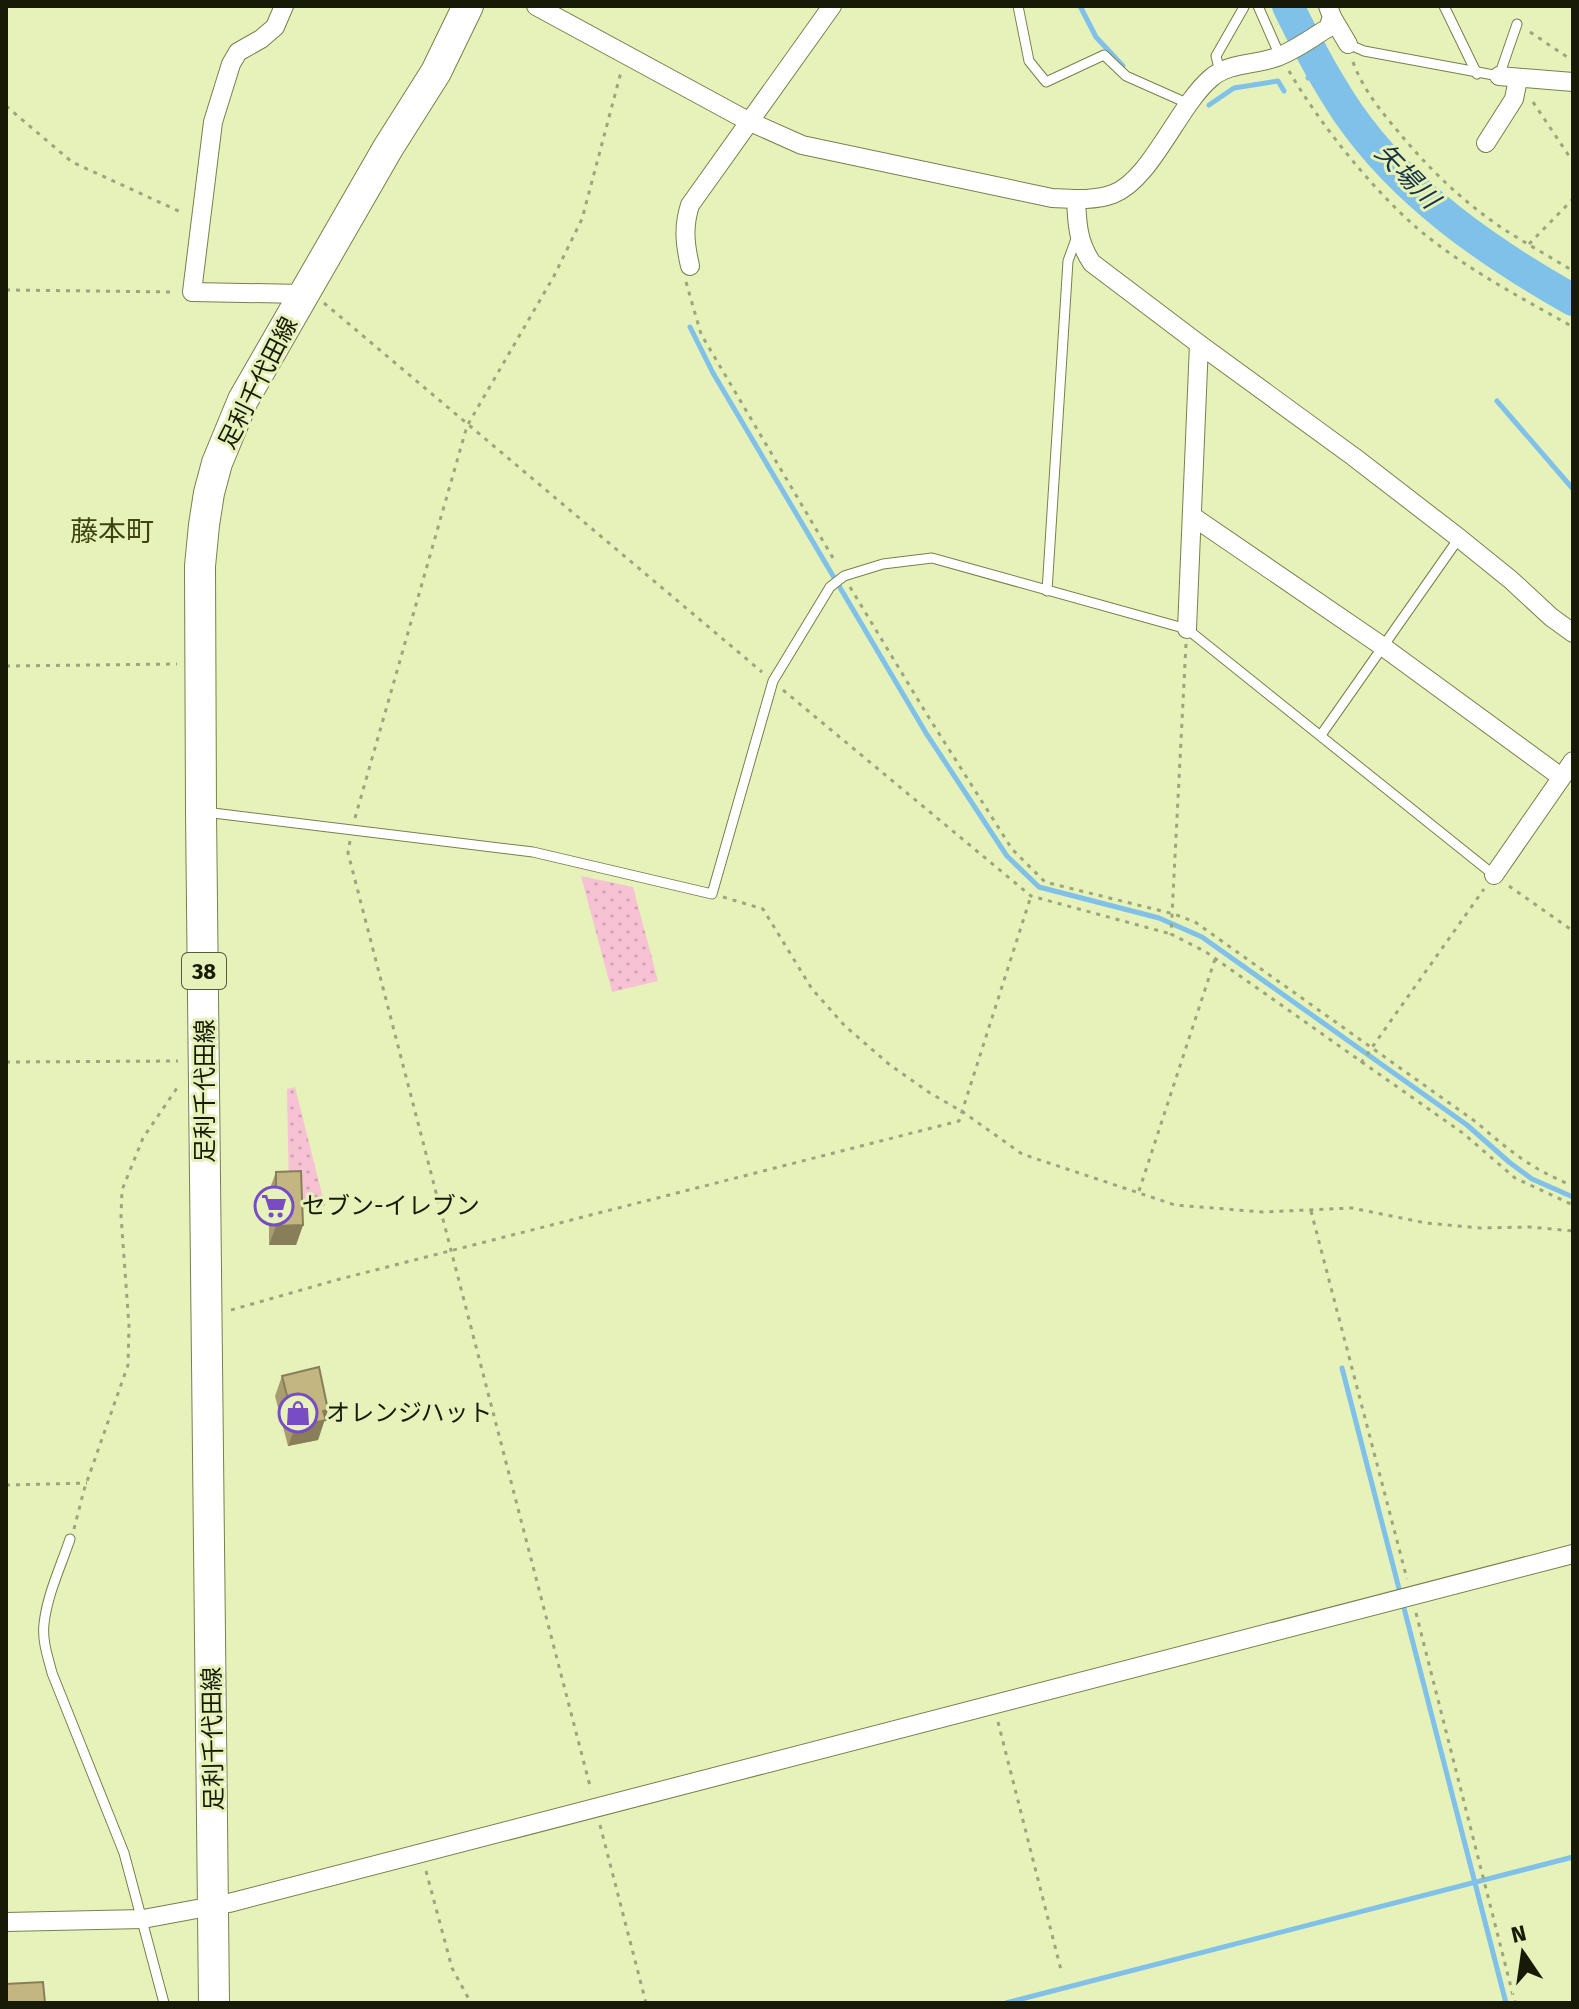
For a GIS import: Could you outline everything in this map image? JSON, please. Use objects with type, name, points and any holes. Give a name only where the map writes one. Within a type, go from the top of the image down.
[{"type":"main road","name":"足利千代田線","points":[[214,2003],[207,1313],[198,1060],[200,566],[209,493],[217,463],[243,400],[388,148],[436,72],[468,6]]},
{"type":"street","points":[[284,6],[275,27],[238,52],[231,64],[213,122],[192,292],[304,294]]},
{"type":"street","points":[[536,6],[748,121],[802,145],[1021,191],[1076,199],[1111,195],[1123,189],[1149,160],[1189,104],[1220,72],[1283,54],[1329,17],[1348,44]]},
{"type":"street","points":[[690,266],[684,243],[685,220],[690,205],[832,6]]},
{"type":"street","points":[[1499,76],[1573,82]]},
{"type":"street","points":[[1486,143],[1514,99],[1518,79]]},
{"type":"street","points":[[1076,199],[1078,233],[1082,249],[1092,263],[1354,457],[1459,538],[1573,633]]},
{"type":"street","points":[[1187,629],[1199,344]]},
{"type":"street","points":[[1192,516],[1382,646],[1561,777]]},
{"type":"street","points":[[1494,875],[1573,761]]},
{"type":"street","points":[[6,1922],[143,1919],[215,1905],[1573,1554]]},
{"type":"lane","points":[[1018,6],[1029,61],[1046,82],[1104,55],[1126,76],[1189,104]]},
{"type":"lane","points":[[1258,6],[1283,54]]},
{"type":"lane","points":[[1444,6],[1477,74]]},
{"type":"lane","points":[[1220,72],[1216,56],[1244,7]]},
{"type":"lane","points":[[1348,44],[1364,51],[1499,76],[1517,24]]},
{"type":"lane","points":[[1047,591],[1068,261],[1078,233]]},
{"type":"lane","points":[[1321,735],[1459,538]]},
{"type":"lane","points":[[201,812],[533,852],[712,894],[773,681],[830,587],[844,576],[883,564],[932,558],[1187,629],[1494,875]]},
{"type":"lane","points":[[70,1539],[48,1605],[44,1642],[52,1673],[124,1853],[164,2003]]},
{"type":"path","points":[[1517,24],[1573,61]]},
{"type":"path","points":[[1348,44],[1365,86],[1383,114],[1418,156],[1462,197],[1501,227],[1573,271]]},
{"type":"path","points":[[626,54],[582,219],[554,276],[467,426],[352,829],[348,853],[646,2003]]},
{"type":"path","points":[[1283,54],[1314,110],[1392,204],[1417,228],[1491,280],[1573,327]]},
{"type":"path","points":[[1518,79],[1573,162]]},
{"type":"path","points":[[6,106],[72,162],[201,219]]},
{"type":"path","points":[[1529,244],[1573,199]]},
{"type":"path","points":[[690,266],[686,283],[701,334],[926,713],[1012,849],[1045,882],[1195,922],[1476,1122],[1514,1155],[1538,1171],[1573,1186]]},
{"type":"path","points":[[6,290],[192,292]]},
{"type":"path","points":[[304,294],[323,303],[350,323],[467,426],[541,484],[932,816],[1031,896],[1171,934],[1215,959],[1464,1134],[1515,1178],[1573,1205]]},
{"type":"path","points":[[1171,934],[1187,629]]},
{"type":"path","points":[[6,666],[200,664]]},
{"type":"path","points":[[1361,1063],[1494,875],[1573,931]]},
{"type":"path","points":[[712,894],[753,903],[763,909],[812,989],[845,1026],[890,1065],[1022,1154],[1175,1205],[1263,1212],[1352,1208],[1440,1224],[1573,1231]]},
{"type":"path","points":[[207,1313],[217,1314],[452,1250],[959,1121],[1031,896]]},
{"type":"path","points":[[1140,1193],[1215,959]]},
{"type":"path","points":[[6,1062],[198,1060]]},
{"type":"path","points":[[70,1539],[128,1365],[122,1190],[143,1138],[198,1060]]},
{"type":"path","points":[[1311,1211],[1515,2003]]},
{"type":"path","points":[[6,1485],[87,1483]]},
{"type":"path","points":[[993,1703],[1061,1970]]},
{"type":"path","points":[[421,1852],[452,1968],[471,2003]]},
{"type":"shaded area","points":[[581,876],[633,887],[658,981],[612,992]]},
{"type":"shaded area","points":[[295,1087],[325,1206],[296,1209],[289,1191],[287,1089]]},
{"type":"building","points":[[301,1171],[303,1225],[276,1226],[276,1172]]},
{"type":"building","points":[[319,1367],[328,1410],[323,1411],[326,1420],[295,1427],[282,1376]]},
{"type":"building","points":[[43,1982],[45,2003],[6,2003],[6,1984]]},
{"type":"waterway","points":[[1080,6],[1096,37],[1123,66]]},
{"type":"waterway","name":"矢場川","points":[[1288,6],[1316,61],[1348,113],[1395,170],[1479,241],[1573,300]]},
{"type":"waterway","points":[[1308,78],[1321,70]]},
{"type":"waterway","points":[[1209,105],[1234,88],[1278,81],[1284,91]]},
{"type":"waterway","points":[[690,327],[713,373],[926,733],[1007,856],[1039,887],[1159,918],[1202,937],[1467,1125],[1532,1179],[1573,1197]]},
{"type":"waterway","points":[[1497,401],[1573,489]]},
{"type":"waterway","points":[[1342,1368],[1506,2003]]},
{"type":"waterway","points":[[1006,2003],[1573,1857]]},
{"type":"place","name":"セブン-イレブン","points":[[274,1206]]},
{"type":"place","name":"オレンジハット","points":[[298,1413]]},
{"type":"district","name":"藤本町","points":[[112,531]]}]
